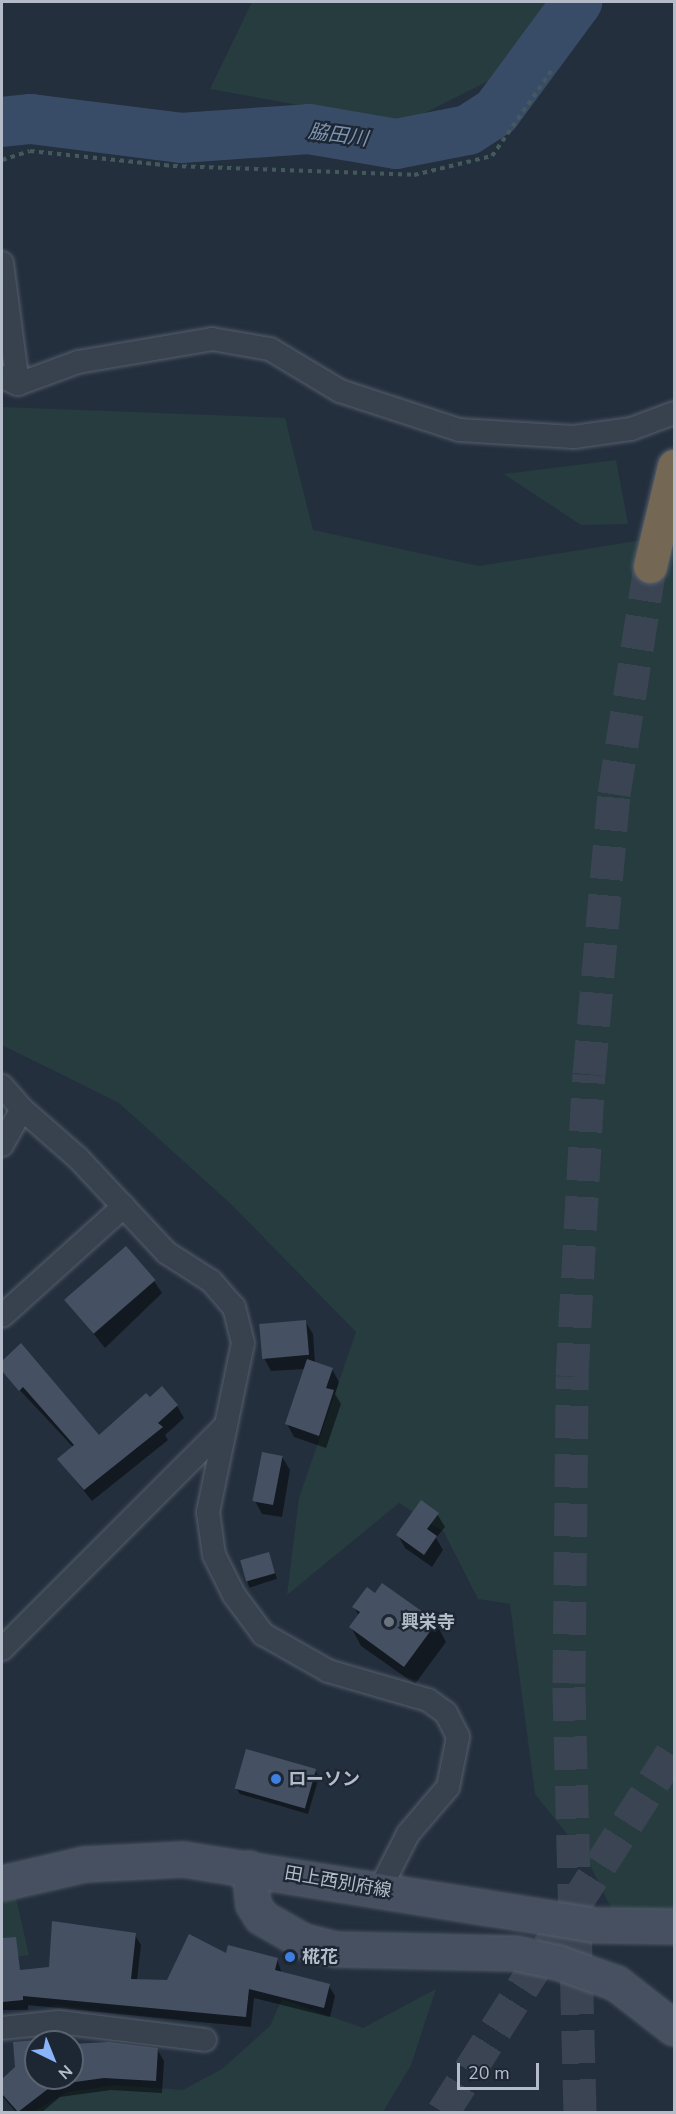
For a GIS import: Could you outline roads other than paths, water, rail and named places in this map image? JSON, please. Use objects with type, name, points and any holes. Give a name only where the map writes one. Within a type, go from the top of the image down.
[{"type":"highway","points":[[650,566],[675,466]]},
{"type":"street","points":[[2,263],[10,380],[78,362],[212,339],[270,349],[340,391],[459,430],[573,437],[631,429],[675,413]]},
{"type":"street","points":[[2,1086],[22,1110],[124,1206],[167,1253],[211,1281],[234,1307],[243,1342],[223,1428],[208,1512],[214,1555],[234,1595],[283,1650],[328,1671],[428,1700],[446,1713],[458,1737],[448,1787],[408,1834],[380,1889]]},
{"type":"street","points":[[2,1145],[22,1110]]},
{"type":"street","points":[[2,1316],[124,1206]]},
{"type":"street","points":[[2,1649],[223,1428]]},
{"type":"street","name":"田上西別府線","points":[[2,1883],[84,1864],[183,1859],[596,1925],[675,1926]]},
{"type":"street","points":[[249,1868],[253,1904],[261,1917],[303,1941],[334,1948],[515,1953],[557,1962],[616,1983],[675,2028]]},
{"type":"street","points":[[2,2028],[59,2022],[205,2040]]},
{"type":"waterway","name":"脇田川","points":[[2,122],[31,119],[181,138],[309,129],[396,144],[468,130],[496,112],[577,2]]},
{"type":"tunnel","points":[[580,2112],[569,1683],[572,1376],[589,1074],[614,794],[650,566]]},
{"type":"tunnel","points":[[443,2112],[674,1750]]},
{"type":"place","name":"興栄寺","points":[[389,1622]]},
{"type":"place","name":"ローソン","points":[[276,1779]]},
{"type":"place","name":"椛花","points":[[290,1957]]}]
